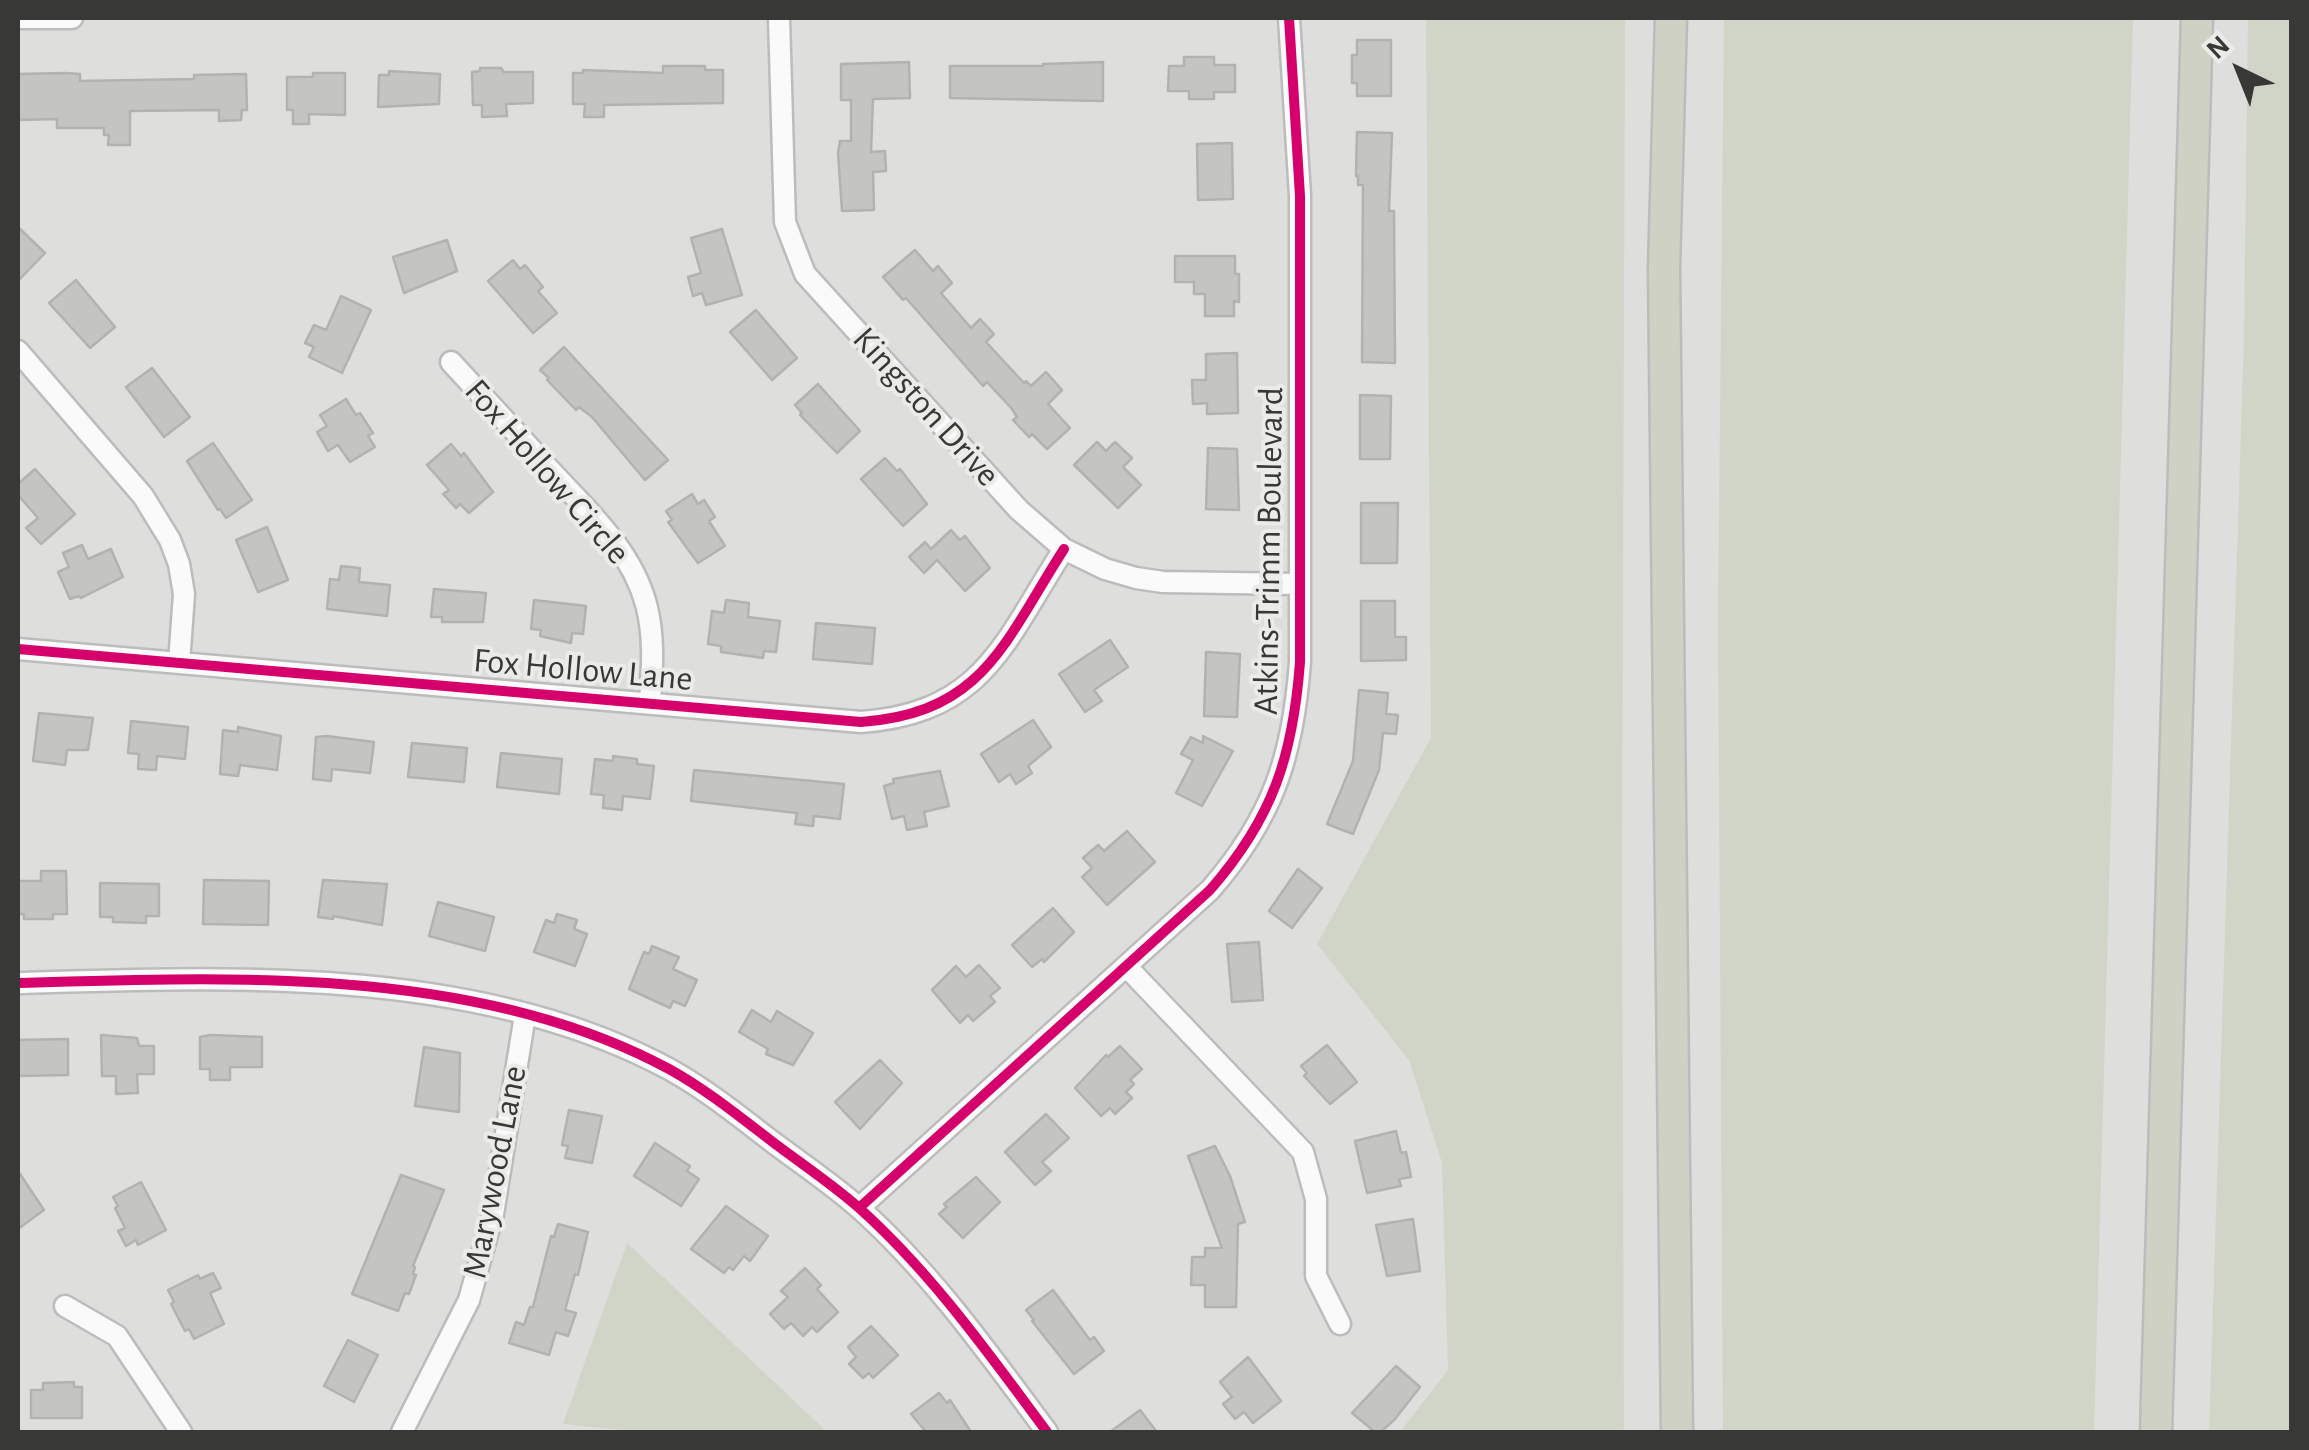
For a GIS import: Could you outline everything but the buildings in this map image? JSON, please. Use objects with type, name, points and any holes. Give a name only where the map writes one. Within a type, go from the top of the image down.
[{"type":"highway","points":[[1670,18],[1664,268],[1677,1432]]},
{"type":"highway","points":[[2156,1432],[2198,18]]},
{"type":"street","points":[[18,18],[72,18]]},
{"type":"street","name":"Kingston Drive","points":[[779,18],[785,222],[805,274],[1020,510],[1064,549],[1106,570],[1163,582],[1299,584]]},
{"type":"street","name":"Atkins-Trimm Boulevard","points":[[859,1208],[1210,890],[1236,860],[1280,782],[1296,710],[1299,584],[1300,196],[1288,18]]},
{"type":"street","points":[[18,351],[143,496],[170,540],[184,594],[180,663]]},
{"type":"street","name":"Fox Hollow Circle","points":[[451,362],[610,536],[634,570],[648,608],[652,638],[650,703]]},
{"type":"street","name":"Fox Hollow Lane","points":[[18,649],[861,722],[918,714],[944,703],[984,670],[1064,549]]},
{"type":"street","points":[[1126,966],[1303,1152],[1316,1198],[1316,1276],[1340,1324]]},
{"type":"street","points":[[18,984],[209,978],[322,982],[440,998],[525,1016],[577,1031],[668,1069],[709,1094],[859,1208],[959,1316],[1047,1432]]},
{"type":"street","name":"Marywood Lane","points":[[402,1432],[469,1300],[494,1214],[525,1016]]},
{"type":"street","points":[[65,1306],[118,1336],[181,1432]]},
{"type":"shaded area","points":[[1426,18],[1625,18],[1624,1432],[1400,1432],[1448,1370],[1442,1163],[1409,1060],[1317,944],[1431,738]]},
{"type":"shaded area","points":[[1724,18],[2133,18],[2094,1432],[1723,1432],[1718,616]]},
{"type":"shaded area","points":[[2248,18],[2292,18],[2291,1432],[2209,1432],[2244,335]]},
{"type":"shaded area","points":[[627,1243],[827,1432],[641,1432],[563,1424]]},
{"type":"cycle path","points":[[859,1208],[1210,890],[1250,837],[1276,784],[1292,727],[1300,662],[1300,196],[1289,18]]},
{"type":"cycle path","points":[[18,649],[861,722],[903,716],[936,704],[963,688],[1006,642],[1064,549]]},
{"type":"cycle path","points":[[18,983],[182,979],[350,985],[434,995],[516,1011],[594,1035],[697,1086],[858,1207],[935,1286],[1047,1432]]}]
